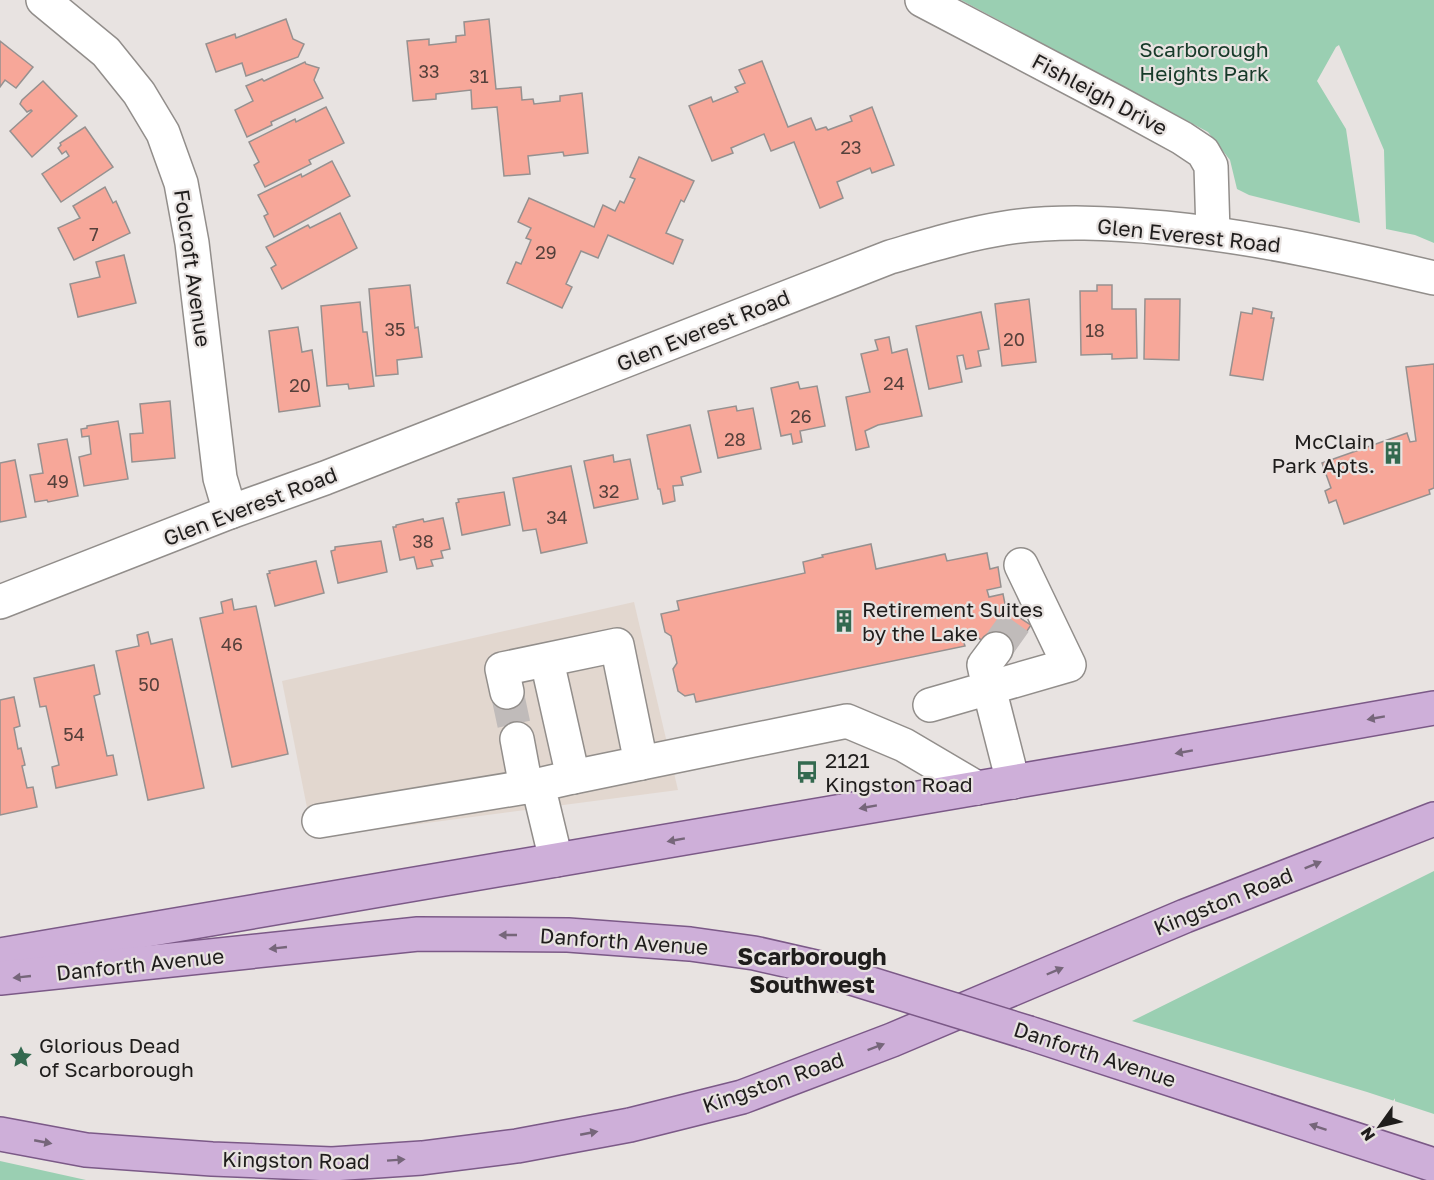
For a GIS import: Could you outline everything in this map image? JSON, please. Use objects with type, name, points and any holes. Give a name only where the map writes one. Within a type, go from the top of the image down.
[{"type":"main road","points":[[0,955],[1434,708]]},
{"type":"main road","name":"Kingston Road","points":[[0,1134],[86,1150],[212,1159],[332,1164],[422,1158],[517,1146],[641,1122],[742,1097],[892,1040],[1185,916],[1434,819]]},
{"type":"main road","name":"Danforth Avenue","points":[[0,978],[418,934],[568,935],[690,944],[754,953],[816,967],[1029,1033],[1434,1165]]},
{"type":"main road","points":[[86,1150],[188,1180]]},
{"type":"street","name":"Folcroft Avenue","points":[[43,0],[106,52],[139,93],[163,133],[181,183],[192,243],[220,478],[230,512]]},
{"type":"street","name":"Fishleigh Drive","points":[[922,0],[1125,107],[1203,152],[1211,166],[1213,233]]},
{"type":"street","name":"Glen Everest Road","points":[[0,602],[230,512],[346,470],[890,257],[946,240],[1006,228],[1081,223],[1124,224],[1213,233],[1319,251],[1434,278]]},
{"type":"street","points":[[930,705],[1069,665],[1025,592]]},
{"type":"street","points":[[507,692],[502,669],[617,645],[641,763]]},
{"type":"street","points":[[996,649],[984,665],[1013,782]]},
{"type":"street","points":[[547,661],[573,777]]},
{"type":"street","points":[[319,821],[532,786],[847,721],[904,745],[977,788]]},
{"type":"street","points":[[517,739],[556,860]]},
{"type":"shaded area","points":[[634,602],[678,790],[313,838],[282,681]]},
{"type":"green space","name":"Scarborough Heights Park","points":[[961,0],[1434,0],[1434,243],[1415,235],[1386,229],[1384,150],[1339,45],[1317,81],[1346,129],[1360,223],[1249,195],[1237,189],[1230,160],[1208,132]]},
{"type":"green space","points":[[1434,871],[1434,1114],[1132,1021]]},
{"type":"green space","points":[[0,1161],[86,1180],[0,1180]]},
{"type":"building","points":[[286,19],[293,39],[304,44],[298,57],[246,76],[242,63],[216,72],[206,44],[235,34],[236,38]]},
{"type":"building","points":[[489,19],[496,89],[521,87],[522,100],[533,99],[534,104],[560,101],[560,96],[582,93],[588,153],[564,156],[563,152],[528,156],[530,174],[504,176],[497,107],[472,109],[471,90],[436,94],[436,99],[413,101],[407,41],[429,39],[429,45],[456,42],[456,36],[465,35],[464,22]]},
{"type":"building","points":[[0,41],[33,67],[16,88],[5,80],[0,87]]},
{"type":"building","points":[[762,61],[788,127],[811,118],[816,130],[826,127],[828,130],[852,121],[850,116],[872,107],[894,165],[872,173],[870,168],[837,182],[843,198],[820,208],[794,142],[771,151],[764,134],[731,148],[733,153],[712,161],[689,106],[711,97],[713,102],[738,92],[735,87],[745,83],[739,70]]},
{"type":"building","points":[[305,62],[319,68],[314,80],[323,98],[271,122],[272,125],[247,137],[235,110],[253,101],[246,86],[262,79],[264,81]]},
{"type":"building","points":[[43,81],[77,116],[32,157],[10,131],[32,111],[27,112],[20,104]]},
{"type":"building","points":[[326,107],[344,143],[309,160],[311,164],[265,187],[254,165],[259,162],[249,142],[295,119],[296,122]]},
{"type":"building","points":[[85,127],[113,167],[61,202],[42,174],[69,156],[66,151],[62,154],[58,148],[60,143]]},
{"type":"building","points":[[639,157],[694,181],[684,202],[681,200],[666,233],[683,240],[673,264],[608,235],[598,258],[581,251],[566,284],[572,287],[562,308],[507,283],[516,262],[521,264],[531,240],[526,238],[531,228],[518,222],[529,198],[594,227],[603,205],[615,211],[620,201],[624,203],[635,179],[630,177]]},
{"type":"building","points":[[332,161],[350,196],[274,237],[264,216],[268,214],[258,195],[301,174],[302,177]]},
{"type":"building","points":[[105,187],[113,203],[116,201],[130,233],[74,260],[58,228],[80,218],[73,206]]},
{"type":"building","points":[[340,213],[357,248],[282,289],[271,268],[276,265],[266,247],[308,225],[310,228]]},
{"type":"building","points":[[124,255],[136,303],[78,317],[70,284],[100,277],[96,262]]},
{"type":"building","points":[[410,285],[415,328],[418,327],[422,357],[397,360],[398,374],[376,376],[369,289]]},
{"type":"building","points":[[1097,285],[1112,285],[1112,309],[1136,309],[1137,358],[1112,359],[1112,354],[1081,355],[1080,291],[1097,291]]},
{"type":"building","points":[[1029,299],[1036,362],[1002,366],[995,304]]},
{"type":"building","points":[[1145,299],[1180,299],[1179,360],[1144,359]]},
{"type":"building","points":[[360,302],[363,332],[367,332],[374,386],[349,389],[348,384],[327,386],[321,306]]},
{"type":"building","points":[[1253,308],[1272,312],[1271,318],[1274,318],[1263,380],[1230,375],[1241,312],[1252,314]]},
{"type":"building","points":[[981,312],[989,349],[978,351],[981,366],[966,369],[963,355],[957,356],[962,382],[929,389],[916,326]]},
{"type":"building","points":[[298,327],[302,352],[312,350],[320,406],[279,412],[269,331]]},
{"type":"building","points":[[889,337],[892,353],[907,349],[922,416],[878,425],[865,431],[869,447],[856,450],[846,397],[870,392],[861,354],[878,350],[875,340]]},
{"type":"building","name":"McClain Park Apts.","points":[[1434,364],[1434,488],[1429,490],[1430,494],[1344,524],[1336,500],[1329,503],[1325,491],[1331,488],[1322,463],[1407,433],[1410,442],[1416,441],[1406,367]]},
{"type":"building","points":[[798,382],[800,389],[817,386],[825,426],[800,431],[802,442],[793,444],[791,434],[781,436],[771,388]]},
{"type":"building","points":[[170,401],[175,458],[132,462],[130,434],[143,433],[140,404]]},
{"type":"building","points":[[736,406],[737,411],[753,408],[761,449],[718,458],[708,411]]},
{"type":"building","points":[[118,421],[128,479],[84,486],[79,457],[91,454],[89,436],[82,437],[81,429]]},
{"type":"building","points":[[690,425],[701,472],[681,477],[683,485],[673,486],[675,501],[663,504],[647,435]]},
{"type":"building","points":[[67,439],[78,496],[35,502],[30,475],[43,473],[38,444]]},
{"type":"building","points":[[613,455],[614,462],[630,459],[638,499],[594,508],[584,461]]},
{"type":"building","points":[[15,460],[26,517],[0,522],[0,463]]},
{"type":"building","points":[[571,466],[587,543],[541,553],[536,529],[523,531],[513,478]]},
{"type":"building","points":[[504,492],[510,525],[462,535],[456,503],[459,502],[458,499]]},
{"type":"building","points":[[443,518],[450,549],[441,551],[443,558],[431,560],[433,566],[417,569],[414,557],[400,560],[393,527],[423,519],[424,522]]},
{"type":"building","points":[[381,541],[387,572],[338,583],[331,551],[335,550],[335,547]]},
{"type":"building","name":"Retirement Suites by the Lake","points":[[871,544],[876,569],[945,554],[947,561],[987,553],[990,569],[998,567],[1001,587],[987,590],[989,597],[1003,594],[1006,609],[1031,625],[1009,658],[977,637],[963,640],[965,646],[696,702],[694,694],[685,696],[678,691],[673,669],[677,663],[671,636],[665,632],[661,614],[679,610],[677,601],[805,573],[803,562],[823,557],[822,555]]},
{"type":"building","points":[[316,561],[324,593],[275,606],[267,574],[270,573],[269,571]]},
{"type":"building","points":[[232,599],[234,610],[256,606],[288,754],[232,767],[200,618],[223,613],[221,602]]},
{"type":"building","points":[[148,632],[151,644],[172,639],[204,788],[148,800],[116,651],[139,646],[137,635]]},
{"type":"building","points":[[94,665],[100,694],[94,696],[107,756],[113,755],[117,775],[56,788],[52,767],[59,765],[46,706],[40,707],[34,678]]},
{"type":"building","points":[[14,697],[20,726],[14,728],[18,749],[21,748],[25,765],[22,766],[27,788],[33,787],[37,807],[0,815],[0,700]]},
{"type":"tunnel","points":[[996,649],[1019,617]]},
{"type":"tunnel","points":[[507,692],[517,739]]},
{"type":"place","name":"McClain Park Apts.","points":[[1393,453]]},
{"type":"place","name":"Retirement Suites by the Lake","points":[[844,621]]},
{"type":"place","name":"2121 Kingston Road","points":[[807,772]]},
{"type":"place","name":"Glorious Dead of Scarborough","points":[[21,1057]]},
{"type":"district","name":"Scarborough Southwest","points":[[812,969]]}]
